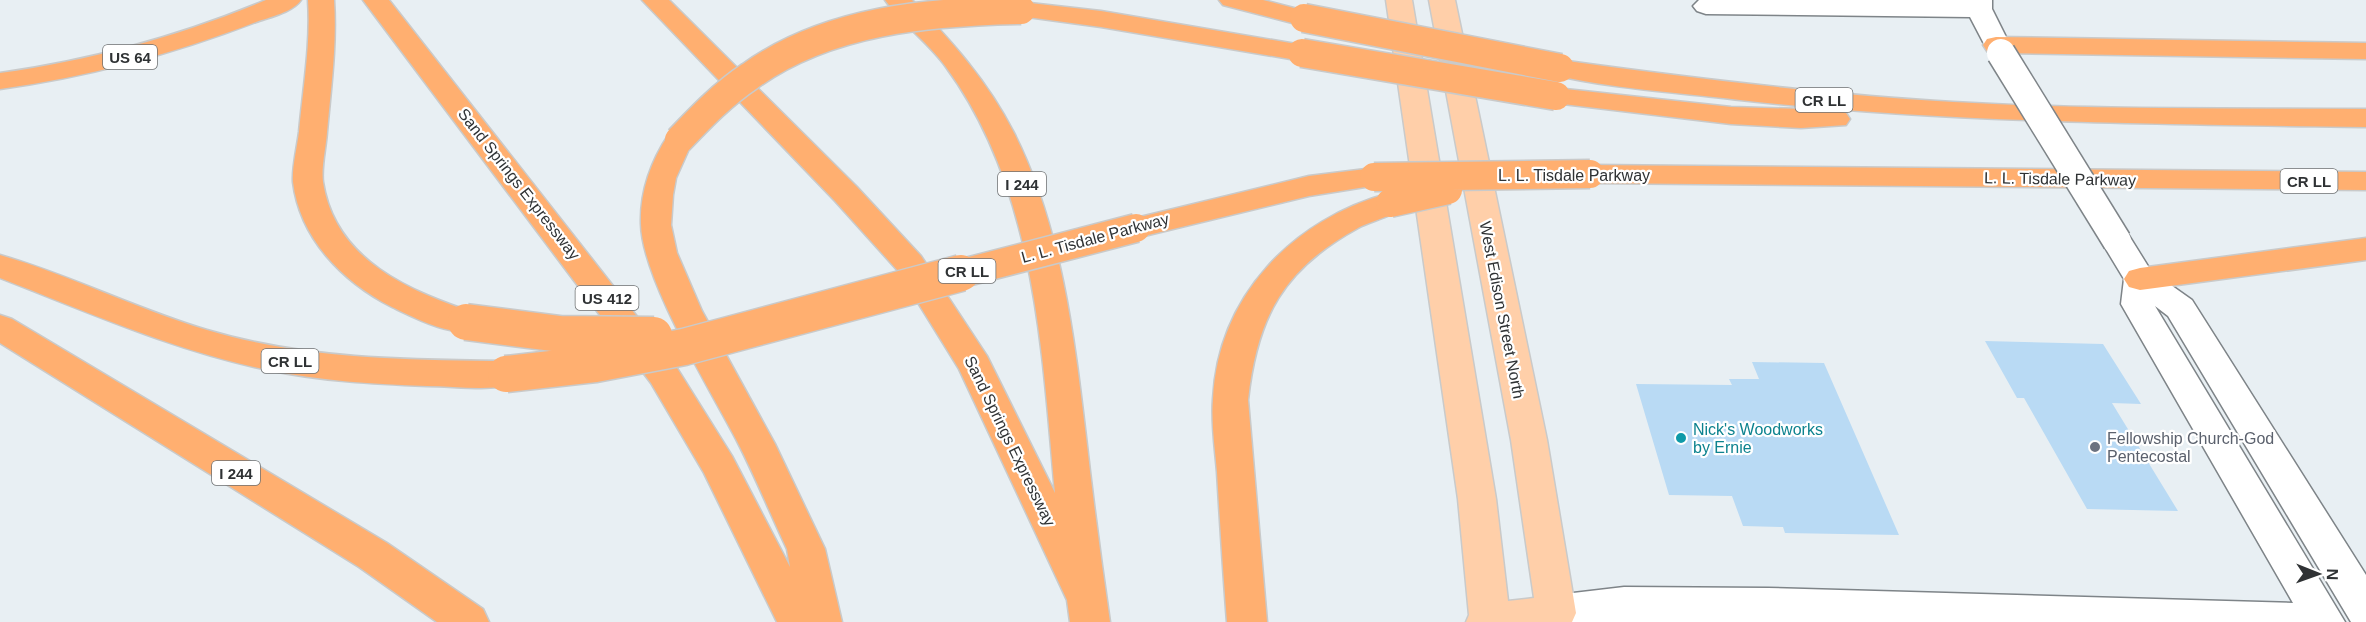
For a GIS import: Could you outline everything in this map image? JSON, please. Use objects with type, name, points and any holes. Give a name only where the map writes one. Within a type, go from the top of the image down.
[{"type":"highway","name":"US 64","points":[[0,81],[134,56],[196,37],[288,0]]},
{"type":"highway","name":"Sand Springs Expressway","points":[[376,0],[663,374],[720,466],[786,592],[798,622]]},
{"type":"highway","name":"Sand Springs Expressway","points":[[655,0],[846,194],[909,264],[975,365],[1088,610]]},
{"type":"highway","name":"I 244","points":[[898,0],[926,24],[951,52],[971,80],[993,115],[1012,155],[1027,197],[1056,330],[1088,610]]},
{"type":"highway","name":"CR LL","points":[[1232,0],[1428,44],[1560,68],[1657,82],[1835,101],[1954,110],[2090,115],[2366,118]]},
{"type":"highway","points":[[322,7],[309,181],[312,202],[330,241],[363,277],[405,300],[466,322],[509,330],[590,338],[661,334],[799,315]]},
{"type":"highway","points":[[822,622],[806,549],[757,444],[686,311],[661,252],[656,225],[661,178],[679,140],[706,110],[749,75],[771,61],[822,39],[897,17],[942,12],[1021,10],[1112,21],[1556,96],[1673,111],[1781,120],[2090,115]]},
{"type":"highway","points":[[1999,49],[2366,51]]},
{"type":"highway","points":[[1247,622],[1230,400],[1232,368],[1241,333],[1261,294],[1284,266],[1310,243],[1363,212],[1440,191],[1590,174]]},
{"type":"highway","name":"L. L. Tisdale Parkway","points":[[799,315],[1309,186],[1374,177],[1590,174],[2366,181]]},
{"type":"highway","points":[[2140,279],[2366,249]]},
{"type":"highway","name":"CR LL","points":[[0,266],[235,350],[312,365],[380,371],[506,374],[595,364],[684,347],[799,315]]},
{"type":"highway","name":"I 244","points":[[0,327],[373,555],[469,622]]},
{"type":"main road","points":[[1399,0],[1477,499],[1489,622],[1556,618]]},
{"type":"main road","name":"West Edison Street North","points":[[1442,0],[1529,440],[1556,618]]},
{"type":"street","points":[[1706,6],[1979,4],[1999,49],[2140,279],[2180,308],[2366,610]]},
{"type":"street","points":[[2140,279],[2138,304],[2325,622]]},
{"type":"street","points":[[1556,618],[1624,604],[1768,604],[2325,622]]},
{"type":"building","name":"Fellowship Church-God Pentecostal","points":[[1985,341],[2103,344],[2141,404],[2112,403],[2178,511],[2087,509],[2024,398],[2017,398]]},
{"type":"building","points":[[1752,362],[1824,363],[1899,535],[1785,533],[1783,527],[1743,526],[1732,496],[1669,495],[1636,384],[1732,385],[1729,379],[1759,379]]},
{"type":"place","name":"Nick's Woodworks by Ernie","points":[[1681,438]]},
{"type":"place","name":"Fellowship Church-God Pentecostal","points":[[2095,447]]}]
